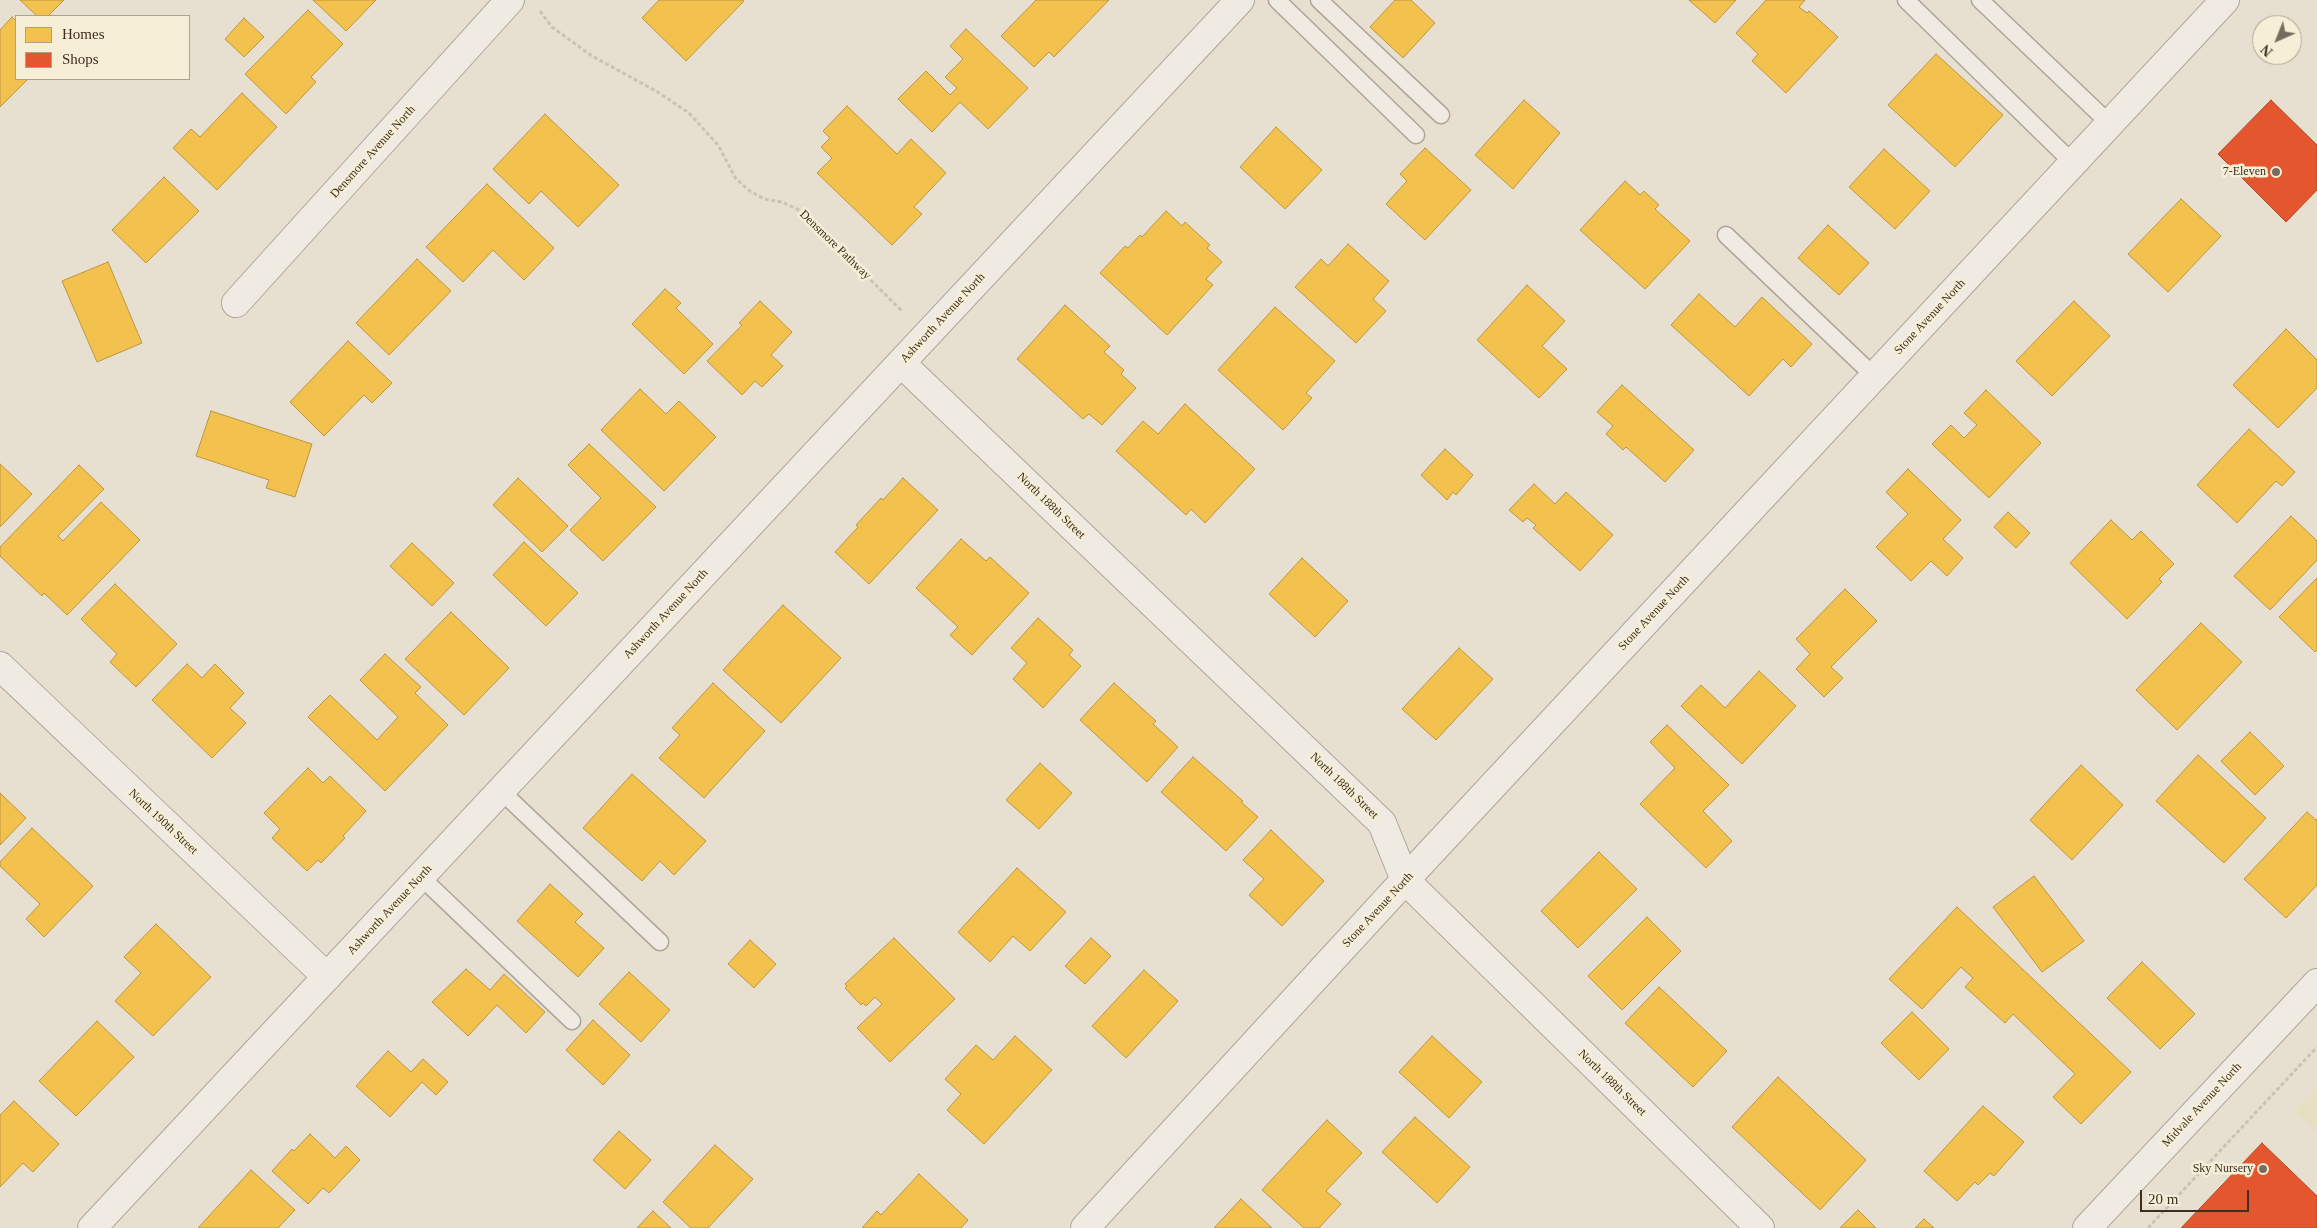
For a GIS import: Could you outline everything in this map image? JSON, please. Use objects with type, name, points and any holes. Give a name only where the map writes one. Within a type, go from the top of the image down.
[{"type":"street","name":"Densmore Avenue North","points":[[236,303],[510,0]]},
{"type":"street","name":"Ashworth Avenue North","points":[[92,1228],[1240,0]]},
{"type":"street","name":"Stone Avenue North","points":[[1085,1228],[1405,880],[2225,0]]},
{"type":"street","name":"North 188th Street","points":[[901,363],[1382,823],[1405,880],[1760,1228]]},
{"type":"street","name":"North 190th Street","points":[[0,666],[327,977]]},
{"type":"street","name":"Midvale Avenue North","points":[[2087,1228],[2317,983]]},
{"type":"lane","points":[[1277,0],[1416,135]]},
{"type":"lane","points":[[1318,0],[1441,115]]},
{"type":"lane","points":[[1906,0],[2073,163]]},
{"type":"lane","points":[[1980,0],[2110,124]]},
{"type":"lane","points":[[1726,235],[1874,376]]},
{"type":"lane","points":[[501,791],[660,942]]},
{"type":"lane","points":[[421,877],[572,1021]]},
{"type":"path","name":"Densmore Pathway","points":[[538,7],[552,27],[592,56],[656,91],[689,113],[718,145],[736,179],[750,191],[764,199],[782,202],[801,211],[927,336]]},
{"type":"path","points":[[2148,1228],[2317,1047]]},
{"type":"shaded area","points":[[2317,1088],[2317,1131],[2295,1111]]},
{"type":"building: Homes","points":[[20,0],[64,0],[49,15],[36,15]]},
{"type":"building: Homes","points":[[313,0],[376,0],[346,31]]},
{"type":"building: Homes","points":[[659,0],[744,1],[686,61],[642,18]]},
{"type":"building: Homes","points":[[1036,0],[1109,0],[1054,57],[1049,52],[1034,67],[1001,36]]},
{"type":"building: Homes","points":[[1395,0],[1411,0],[1435,23],[1403,58],[1370,27]]},
{"type":"building: Homes","points":[[1689,0],[1736,0],[1715,23]]},
{"type":"building: Homes","points":[[1766,0],[1805,0],[1799,7],[1807,13],[1809,11],[1838,37],[1786,93],[1752,61],[1758,54],[1736,33]]},
{"type":"building: Homes","points":[[308,10],[343,44],[311,77],[316,82],[286,114],[245,74]]},
{"type":"building: Homes","points":[[12,17],[15,20],[15,80],[27,80],[0,107],[0,30]]},
{"type":"building: Homes","points":[[244,18],[264,37],[244,57],[225,39]]},
{"type":"building: Homes","points":[[966,29],[1028,88],[988,129],[960,102],[932,132],[898,99],[926,71],[950,95],[957,88],[945,77],[963,59],[950,46]]},
{"type":"building: Homes","points":[[1936,54],[2003,115],[1955,167],[1888,105]]},
{"type":"building: Homes","points":[[242,93],[277,127],[217,190],[173,148],[191,129],[200,137]]},
{"type":"building: Homes","points":[[1524,100],[1560,133],[1513,189],[1475,155]]},
{"type":"building: Homes","points":[[847,106],[897,154],[911,139],[946,173],[914,207],[922,214],[892,245],[817,173],[832,158],[821,147],[830,138],[823,131]]},
{"type":"building: Homes","points":[[545,114],[619,185],[578,227],[541,191],[529,204],[493,169]]},
{"type":"building: Homes","points":[[1276,127],[1322,170],[1285,209],[1240,167]]},
{"type":"building: Homes","points":[[1425,148],[1471,190],[1425,240],[1386,204],[1407,181],[1400,174]]},
{"type":"building: Homes","points":[[1884,149],[1930,191],[1895,229],[1849,187]]},
{"type":"building: Homes","points":[[164,177],[199,211],[146,263],[112,230]]},
{"type":"building: Homes","points":[[1625,181],[1640,195],[1644,191],[1659,205],[1655,209],[1690,241],[1645,289],[1580,230]]},
{"type":"building: Homes","points":[[487,184],[554,248],[524,280],[493,250],[463,282],[426,247]]},
{"type":"building: Homes","points":[[2181,199],[2221,236],[2168,292],[2128,254]]},
{"type":"building: Homes","points":[[1166,211],[1182,226],[1185,222],[1210,245],[1207,248],[1222,262],[1206,279],[1213,285],[1167,335],[1100,273],[1125,246],[1128,248],[1140,235],[1142,237]]},
{"type":"building: Homes","points":[[1828,225],[1869,263],[1839,295],[1798,258]]},
{"type":"building: Homes","points":[[1348,244],[1389,281],[1373,299],[1386,311],[1356,343],[1295,287],[1321,259],[1328,266]]},
{"type":"building: Homes","points":[[417,259],[451,291],[389,355],[356,323]]},
{"type":"building: Homes","points":[[108,262],[142,343],[97,362],[62,281]]},
{"type":"building: Homes","points":[[1527,285],[1565,321],[1542,346],[1567,369],[1539,398],[1477,340]]},
{"type":"building: Homes","points":[[665,289],[681,303],[676,308],[713,344],[684,374],[632,324]]},
{"type":"building: Homes","points":[[1699,294],[1735,327],[1762,297],[1812,344],[1791,367],[1783,359],[1749,396],[1671,325]]},
{"type":"building: Homes","points":[[760,301],[792,332],[771,355],[783,366],[762,387],[755,381],[742,395],[707,361],[742,325],[739,323]]},
{"type":"building: Homes","points":[[2074,301],[2110,336],[2052,396],[2016,361]]},
{"type":"building: Homes","points":[[1065,305],[1110,346],[1104,352],[1124,370],[1121,374],[1136,388],[1102,425],[1089,414],[1083,419],[1017,359]]},
{"type":"building: Homes","points":[[1275,307],[1335,361],[1306,393],[1312,398],[1283,430],[1218,370]]},
{"type":"building: Homes","points":[[2286,329],[2317,360],[2317,388],[2278,428],[2233,385]]},
{"type":"building: Homes","points":[[348,341],[392,383],[372,403],[364,395],[324,436],[290,402]]},
{"type":"building: Homes","points":[[1622,385],[1694,450],[1665,482],[1626,447],[1623,450],[1606,434],[1613,426],[1597,412]]},
{"type":"building: Homes","points":[[640,389],[666,414],[679,401],[716,437],[664,491],[601,430]]},
{"type":"building: Homes","points":[[1986,390],[2041,443],[1989,498],[1932,444],[1951,425],[1964,438],[1977,425],[1964,413]]},
{"type":"building: Homes","points":[[1185,404],[1255,469],[1205,523],[1191,509],[1186,515],[1116,451],[1143,421],[1158,434]]},
{"type":"building: Homes","points":[[211,411],[312,444],[295,497],[266,488],[269,480],[196,456]]},
{"type":"building: Homes","points":[[2249,429],[2295,472],[2282,486],[2276,481],[2237,523],[2197,485]]},
{"type":"building: Homes","points":[[589,444],[656,507],[603,561],[570,530],[601,498],[568,465]]},
{"type":"building: Homes","points":[[1445,449],[1473,475],[1456,495],[1453,492],[1447,500],[1421,475]]},
{"type":"building: Homes","points":[[0,464],[32,494],[0,527]]},
{"type":"building: Homes","points":[[79,465],[104,489],[58,536],[63,541],[101,502],[140,540],[67,615],[44,593],[42,596],[0,556],[0,547]]},
{"type":"building: Homes","points":[[1908,469],[1961,520],[1943,539],[1963,558],[1947,576],[1931,561],[1911,581],[1876,547],[1908,514],[1886,492]]},
{"type":"building: Homes","points":[[518,478],[568,526],[542,552],[493,505]]},
{"type":"building: Homes","points":[[903,478],[938,510],[869,584],[835,552],[858,527],[856,525]]},
{"type":"building: Homes","points":[[1534,484],[1555,504],[1566,492],[1613,535],[1580,571],[1533,528],[1536,525],[1527,518],[1523,522],[1509,510]]},
{"type":"building: Homes","points":[[2008,512],[2030,533],[2016,548],[1994,527]]},
{"type":"building: Homes","points":[[2291,516],[2317,541],[2317,560],[2270,610],[2234,576]]},
{"type":"building: Homes","points":[[2111,520],[2132,540],[2141,531],[2174,564],[2159,579],[2162,582],[2127,619],[2070,563]]},
{"type":"building: Homes","points":[[961,539],[986,561],[990,557],[1029,593],[972,655],[950,635],[958,627],[916,588]]},
{"type":"building: Homes","points":[[524,542],[578,593],[546,626],[493,575]]},
{"type":"building: Homes","points":[[412,543],[454,583],[432,606],[390,566]]},
{"type":"building: Homes","points":[[1302,558],[1348,601],[1315,637],[1269,594]]},
{"type":"building: Homes","points":[[2317,578],[2317,650],[2315,652],[2279,617]]},
{"type":"building: Homes","points":[[115,584],[177,644],[136,687],[110,662],[117,654],[81,619]]},
{"type":"building: Homes","points":[[1845,589],[1877,621],[1831,667],[1843,678],[1824,697],[1796,669],[1810,654],[1796,639]]},
{"type":"building: Homes","points":[[783,605],[841,658],[781,723],[723,670]]},
{"type":"building: Homes","points":[[451,612],[509,668],[464,715],[405,659]]},
{"type":"building: Homes","points":[[1038,618],[1073,650],[1069,655],[1081,666],[1043,708],[1013,679],[1027,663],[1011,648]]},
{"type":"building: Homes","points":[[2201,623],[2242,662],[2177,730],[2136,690]]},
{"type":"building: Homes","points":[[1459,648],[1493,679],[1436,740],[1402,709]]},
{"type":"building: Homes","points":[[385,654],[421,687],[415,693],[448,725],[385,791],[308,717],[330,695],[377,740],[398,717],[360,680]]},
{"type":"building: Homes","points":[[187,664],[202,678],[215,664],[244,693],[230,708],[246,723],[212,758],[152,700]]},
{"type":"building: Homes","points":[[1759,671],[1796,706],[1742,764],[1681,706],[1701,685],[1725,708]]},
{"type":"building: Homes","points":[[713,683],[765,731],[704,798],[659,758],[680,735],[672,728]]},
{"type":"building: Homes","points":[[1114,683],[1156,721],[1153,724],[1178,747],[1147,782],[1080,720]]},
{"type":"building: Homes","points":[[1667,725],[1729,785],[1703,811],[1732,841],[1706,868],[1640,804],[1675,768],[1650,742]]},
{"type":"building: Homes","points":[[2250,732],[2284,766],[2255,795],[2221,761]]},
{"type":"building: Homes","points":[[2198,755],[2266,818],[2224,863],[2156,801]]},
{"type":"building: Homes","points":[[1193,757],[1243,801],[1241,802],[1258,817],[1226,851],[1161,792]]},
{"type":"building: Homes","points":[[1040,763],[1072,793],[1039,829],[1006,800]]},
{"type":"building: Homes","points":[[2081,765],[2123,805],[2072,860],[2030,820]]},
{"type":"building: Homes","points":[[308,768],[323,783],[330,776],[366,811],[343,836],[345,838],[321,863],[318,860],[307,871],[272,838],[280,829],[264,813]]},
{"type":"building: Homes","points":[[632,774],[706,841],[674,875],[660,861],[642,881],[583,828]]},
{"type":"building: Homes","points":[[0,793],[26,818],[0,845]]},
{"type":"building: Homes","points":[[2307,812],[2317,819],[2317,885],[2286,918],[2244,879]]},
{"type":"building: Homes","points":[[32,828],[93,886],[44,937],[26,919],[40,904],[0,866],[0,862]]},
{"type":"building: Homes","points":[[1271,830],[1324,881],[1282,926],[1249,895],[1264,879],[1243,860]]},
{"type":"building: Homes","points":[[1599,852],[1637,889],[1578,948],[1541,911]]},
{"type":"building: Homes","points":[[1017,868],[1066,912],[1030,951],[1013,936],[990,962],[958,932]]},
{"type":"building: Homes","points":[[2034,876],[2084,941],[2042,972],[1993,907]]},
{"type":"building: Homes","points":[[550,884],[583,914],[575,922],[604,948],[578,977],[517,921]]},
{"type":"building: Homes","points":[[1957,907],[2131,1072],[2081,1124],[2053,1097],[2075,1074],[2013,1014],[2005,1023],[1965,987],[1973,978],[1961,967],[1922,1009],[1889,979]]},
{"type":"building: Homes","points":[[1647,917],[1681,951],[1622,1010],[1588,976]]},
{"type":"building: Homes","points":[[156,924],[211,977],[153,1036],[115,1001],[141,973],[124,957]]},
{"type":"building: Homes","points":[[894,938],[955,999],[890,1062],[857,1028],[882,1004],[875,997],[866,1006],[863,1003],[861,1005],[845,988],[847,986],[845,984]]},
{"type":"building: Homes","points":[[1091,938],[1111,956],[1085,984],[1065,966]]},
{"type":"building: Homes","points":[[750,940],[776,964],[754,988],[728,964]]},
{"type":"building: Homes","points":[[2142,962],[2195,1014],[2160,1049],[2107,998]]},
{"type":"building: Homes","points":[[466,969],[490,990],[504,974],[545,1012],[526,1033],[497,1005],[468,1036],[432,1002]]},
{"type":"building: Homes","points":[[1144,970],[1178,1001],[1126,1058],[1092,1026]]},
{"type":"building: Homes","points":[[629,972],[670,1010],[641,1042],[599,1004]]},
{"type":"building: Homes","points":[[1659,987],[1727,1051],[1693,1087],[1625,1023]]},
{"type":"building: Homes","points":[[1912,1012],[1949,1049],[1919,1080],[1881,1043]]},
{"type":"building: Homes","points":[[593,1020],[630,1055],[603,1085],[566,1050]]},
{"type":"building: Homes","points":[[97,1021],[134,1057],[76,1116],[39,1081]]},
{"type":"building: Homes","points":[[1015,1036],[1052,1070],[984,1144],[947,1110],[961,1094],[945,1079],[976,1045],[993,1060]]},
{"type":"building: Homes","points":[[1432,1036],[1482,1082],[1449,1118],[1399,1072]]},
{"type":"building: Homes","points":[[388,1051],[411,1072],[423,1059],[448,1082],[436,1095],[422,1082],[390,1117],[356,1086]]},
{"type":"building: Homes","points":[[1778,1077],[1866,1160],[1820,1210],[1732,1127]]},
{"type":"building: Homes","points":[[14,1101],[59,1144],[33,1172],[23,1163],[0,1187],[0,1115]]},
{"type":"building: Homes","points":[[1983,1106],[2024,1142],[1994,1176],[1990,1173],[1978,1185],[1975,1182],[1957,1201],[1924,1171]]},
{"type":"building: Homes","points":[[1415,1117],[1470,1167],[1437,1203],[1382,1152]]},
{"type":"building: Homes","points":[[1327,1120],[1362,1153],[1326,1191],[1341,1204],[1319,1228],[1304,1228],[1262,1190]]},
{"type":"building: Homes","points":[[619,1131],[651,1160],[625,1189],[593,1160]]},
{"type":"building: Homes","points":[[310,1134],[335,1158],[346,1146],[360,1160],[329,1193],[323,1188],[308,1204],[272,1171],[292,1149],[294,1151]]},
{"type":"building: Homes","points":[[715,1145],[753,1179],[708,1228],[691,1228],[663,1202]]},
{"type":"building: Homes","points":[[251,1170],[295,1210],[278,1228],[198,1228]]},
{"type":"building: Homes","points":[[919,1174],[968,1220],[961,1228],[862,1228],[877,1211],[881,1215]]},
{"type":"building: Homes","points":[[1241,1199],[1272,1228],[1214,1228]]},
{"type":"building: Homes","points":[[1858,1210],[1876,1228],[1840,1228]]},
{"type":"building: Homes","points":[[653,1211],[671,1228],[637,1228]]},
{"type":"building: Homes","points":[[1924,1219],[1934,1228],[1915,1228]]},
{"type":"building: Shops","name":"7-Eleven","points":[[2271,100],[2317,145],[2317,190],[2286,222],[2218,154]]},
{"type":"building: Shops","name":"Sky Nursery","points":[[2262,1143],[2317,1196],[2317,1228],[2181,1228]]},
{"type":"place","name":"7-Eleven","points":[[2276,172]]},
{"type":"place","name":"Sky Nursery","points":[[2263,1169]]}]
